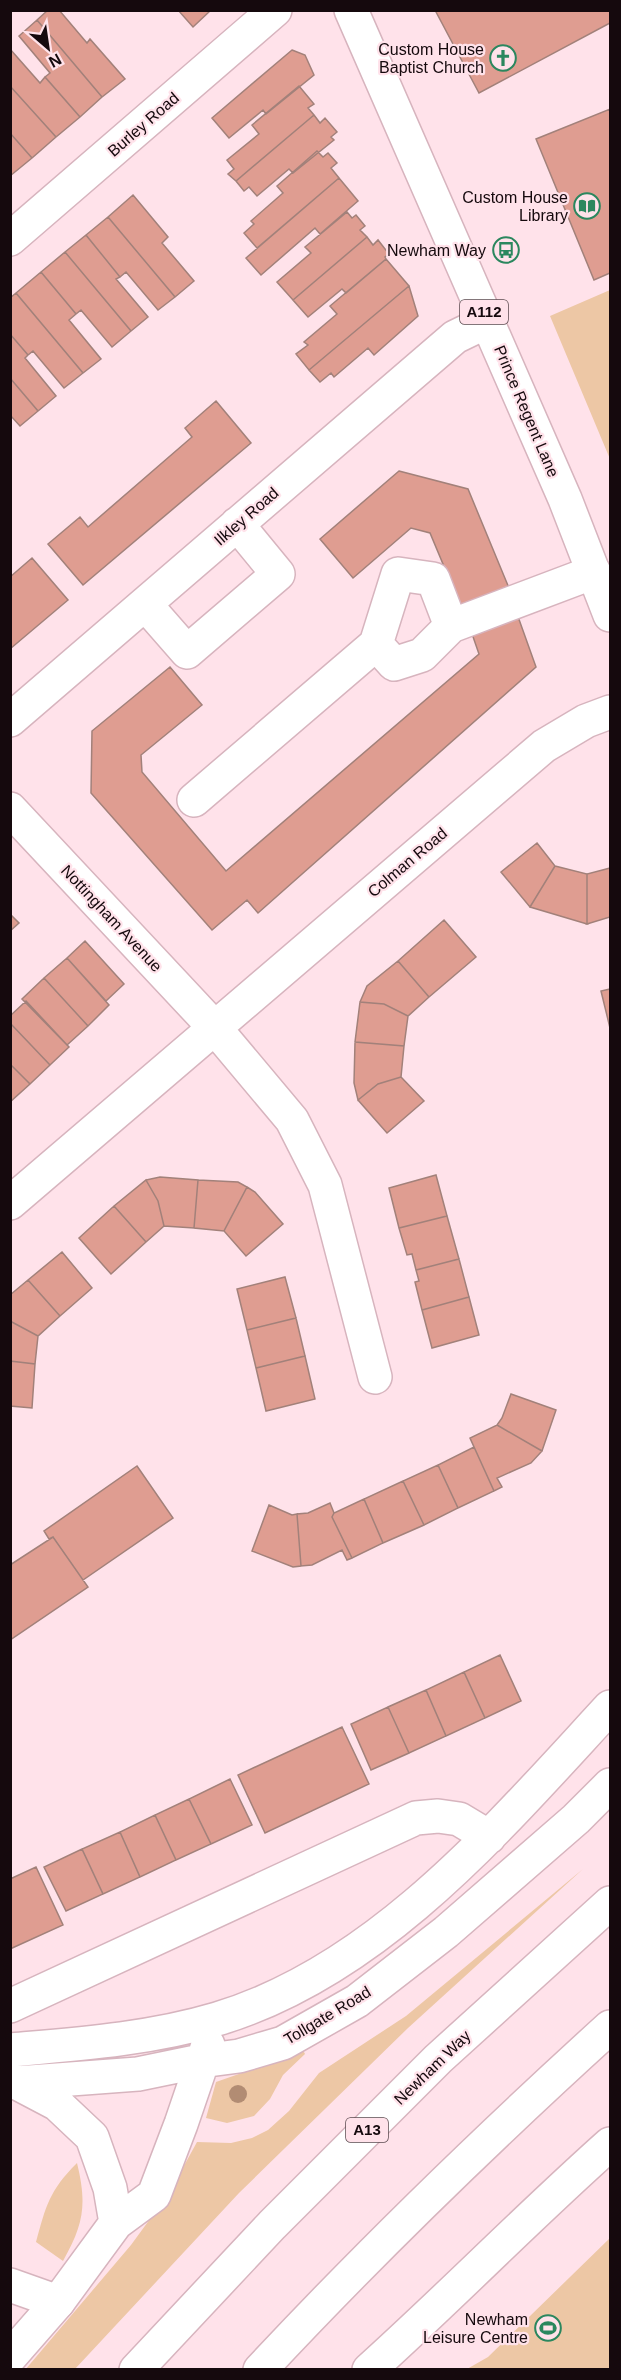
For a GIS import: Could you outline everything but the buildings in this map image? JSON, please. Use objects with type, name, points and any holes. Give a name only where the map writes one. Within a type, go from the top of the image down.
[{"type":"main road","name":"Burley Road","points":[[10,239],[275,10]]},
{"type":"main road","name":"Prince Regent Lane","points":[[351,10],[488,321],[610,615]]},
{"type":"main road","name":"Ilkley Road","points":[[10,720],[455,337],[488,321]]},
{"type":"main road","points":[[144,604],[187,652],[278,574],[237,524]]},
{"type":"main road","points":[[376,644],[394,664],[422,655],[451,627],[594,572]]},
{"type":"main road","points":[[194,800],[376,644],[398,574],[433,579],[451,627]]},
{"type":"main road","name":"Colman Road","points":[[10,1203],[544,746],[586,721],[610,712]]},
{"type":"main road","name":"Nottingham Avenue","points":[[10,809],[214,1027]]},
{"type":"main road","points":[[214,1027],[292,1120],[326,1185],[375,1377]]},
{"type":"main road","points":[[10,2050],[131,2037],[218,2019],[286,1992],[367,1943],[489,1837],[610,1707]]},
{"type":"main road","name":"Tollgate Road","points":[[14,2081],[138,2074],[239,2056],[283,2043],[357,2001],[446,1932],[576,1819],[610,1785]]},
{"type":"main road","points":[[10,2006],[416,1818],[438,1816],[459,1819],[489,1837]]},
{"type":"main road","name":"Newham Way","points":[[136,2370],[272,2225],[430,2068],[610,1903]]},
{"type":"main road","points":[[10,2357],[58,2302],[116,2223],[154,2195],[218,2019]]},
{"type":"main road","points":[[261,2370],[337,2288],[502,2126],[610,2027]]},
{"type":"main road","points":[[14,2081],[57,2104],[92,2137],[110,2188],[116,2223]]},
{"type":"main road","points":[[369,2370],[610,2144]]},
{"type":"main road","points":[[10,2285],[58,2302]]},
{"type":"shaded area","points":[[610,290],[610,459],[550,316]]},
{"type":"shaded area","points":[[583,1869],[408,2028],[239,2193],[75,2369],[25,2370],[131,2245],[169,2193],[197,2142],[231,2143],[252,2138],[268,2130],[289,2111],[319,2073],[406,2016]]},
{"type":"shaded area","points":[[302,2048],[305,2054],[283,2075],[270,2099],[254,2116],[227,2123],[206,2118],[216,2082],[259,2067]]},
{"type":"shaded area","points":[[77,2163],[82,2190],[82,2214],[63,2261],[36,2242],[54,2191]]},
{"type":"shaded area","points":[[610,2238],[610,2369],[467,2369],[488,2357]]},
{"type":"place","name":"Custom House Baptist Church","points":[[503,58]]},
{"type":"place","name":"Custom House Library","points":[[587,206]]},
{"type":"place","name":"Newham Way","points":[[506,250]]},
{"type":"place","name":"Newham Leisure Centre","points":[[548,2328]]}]
